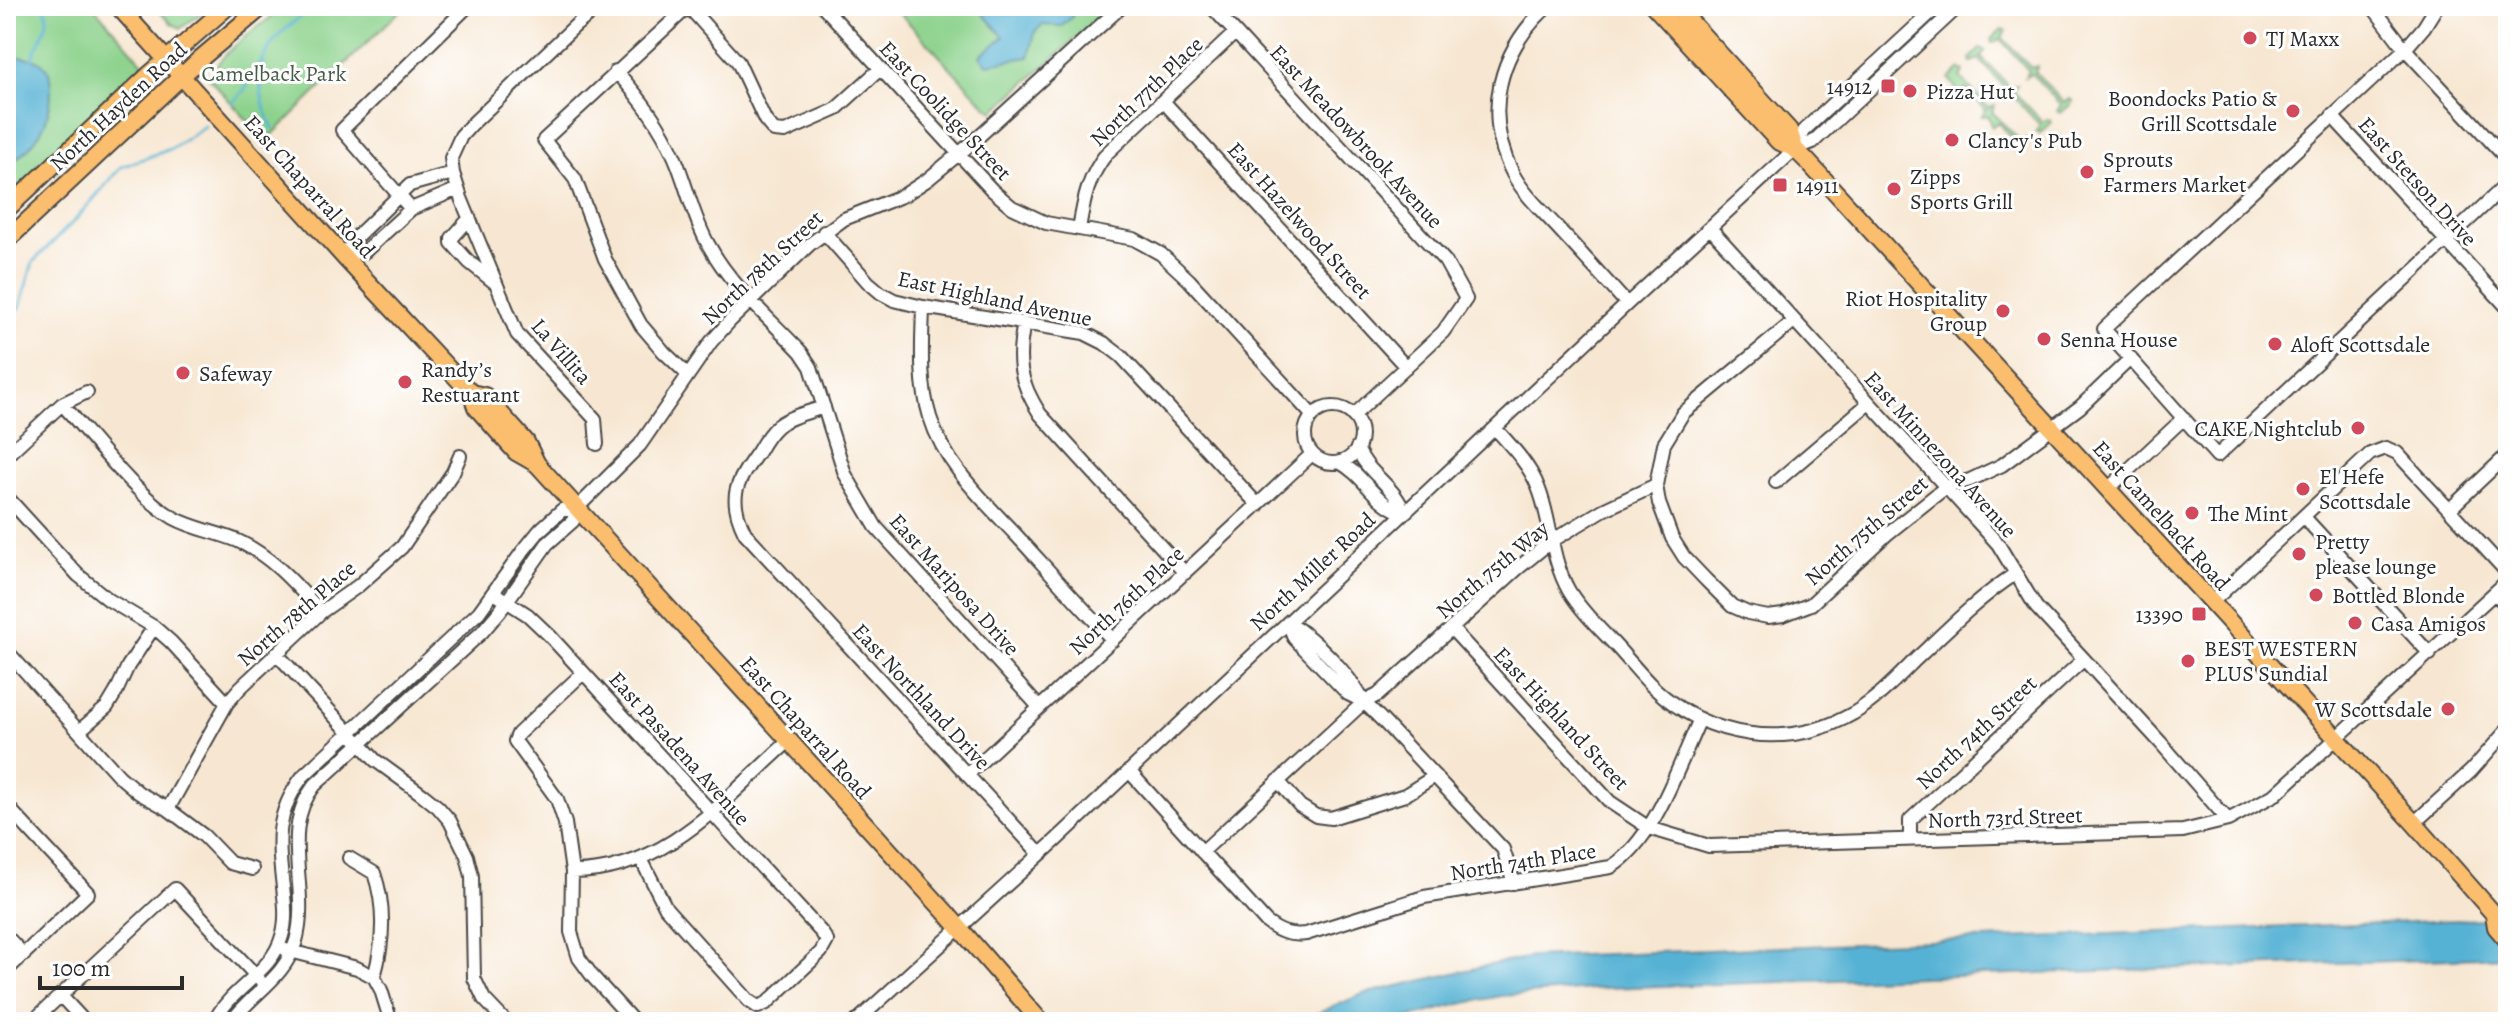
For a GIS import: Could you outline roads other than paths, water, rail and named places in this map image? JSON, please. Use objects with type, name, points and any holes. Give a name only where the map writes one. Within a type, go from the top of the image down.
[{"type":"main road","name":"East Chaparral Road","points":[[118,6],[471,393],[476,407],[516,452],[537,464],[959,927],[1041,1022]]},
{"type":"main road","name":"North Hayden Road","points":[[6,210],[228,6]]},
{"type":"main road","name":"North Hayden Road","points":[[6,241],[182,76],[263,6]]},
{"type":"main road","name":"East Camelback Road","points":[[1654,6],[1778,141],[1795,149],[2501,915],[2496,927],[2508,941]]},
{"type":"main road","name":"East Camelback Road","points":[[1676,6],[1789,130],[1795,149]]},
{"type":"street","points":[[411,209],[342,130],[468,6]]},
{"type":"street","points":[[347,255],[353,240],[410,185],[453,173],[451,158],[455,147],[471,125],[600,6]]},
{"type":"street","points":[[687,374],[641,325],[605,259],[575,179],[544,140],[688,6],[738,62],[765,120],[774,131],[785,132],[835,110],[880,69]]},
{"type":"street","name":"East Coolidge Street","points":[[823,6],[992,190],[1012,207],[1046,223],[1134,239],[1161,254],[1173,263],[1312,415]]},
{"type":"street","name":"North 78th Street","points":[[231,1022],[281,972],[291,953],[301,918],[295,832],[301,806],[315,785],[482,632],[547,544],[573,521],[577,508],[640,445],[711,342],[752,300],[824,232],[844,219],[904,195],[927,180],[1122,6]]},
{"type":"street","name":"East Meadowbrook Avenue","points":[[1211,6],[1445,261],[1466,299],[1443,332],[1406,367]]},
{"type":"street","points":[[1548,6],[1526,29],[1508,60],[1499,91],[1499,135],[1506,158],[1523,188],[1627,304]]},
{"type":"street","name":"North Miller Road","points":[[1795,149],[1803,131],[1938,6]]},
{"type":"street","name":"North Miller Road","points":[[856,1022],[1795,149],[1813,142],[1959,6]]},
{"type":"street","points":[[2372,6],[2405,49],[2508,160]]},
{"type":"street","points":[[2437,6],[2405,49],[2104,329],[2217,456],[2508,183]]},
{"type":"street","name":"North 77th Place","points":[[1079,229],[1084,196],[1097,166],[1235,33]]},
{"type":"street","name":"East Mariposa Drive","points":[[616,71],[640,98],[664,135],[709,247],[723,268],[801,352],[811,367],[845,474],[876,527],[1039,707]]},
{"type":"street","name":"East Hazelwood Street","points":[[1164,102],[1406,367]]},
{"type":"street","name":"East Stetson Drive","points":[[2332,116],[2508,308]]},
{"type":"street","name":"La Villita","points":[[453,173],[517,334],[595,419],[597,444]]},
{"type":"street","points":[[347,255],[364,252],[411,209],[458,189]]},
{"type":"street","points":[[378,216],[390,229]]},
{"type":"street","name":"La Villita","points":[[469,219],[452,238],[452,243],[495,283]]},
{"type":"street","name":"East Minnezona Avenue","points":[[1711,229],[1998,544],[2036,607],[2228,820]]},
{"type":"street","name":"East Highland Avenue","points":[[824,232],[881,293],[894,300],[1084,333],[1104,343],[1121,356],[1258,505]]},
{"type":"street","points":[[923,307],[921,367],[924,391],[930,419],[940,442],[969,484],[1113,640]]},
{"type":"street","points":[[1656,485],[1664,444],[1683,413],[1794,321]]},
{"type":"street","points":[[1024,323],[1019,348],[1020,372],[1040,414],[1185,573]]},
{"type":"street","name":"North 75th Street","points":[[1656,485],[1672,538],[1684,557],[1732,606],[1768,617],[1798,611],[1811,604],[1887,534],[1946,487],[2002,465],[2080,407],[2131,358]]},
{"type":"street","points":[[1353,416],[1406,367]]},
{"type":"street","points":[[6,456],[62,404],[87,392]]},
{"type":"street","points":[[1776,482],[1869,403]]},
{"type":"street","points":[[62,404],[155,504],[174,518],[235,540],[267,557],[321,612]]},
{"type":"street","name":"East Northland Drive","points":[[824,407],[776,427],[737,485],[734,508],[738,520],[745,533],[774,566],[1040,854]]},
{"type":"street","points":[[1328,407],[1346,410],[1353,416],[1361,433],[1350,458],[1326,463],[1312,454],[1304,439],[1312,415],[1328,407]]},
{"type":"street","points":[[2108,489],[2184,418]]},
{"type":"street","points":[[1495,428],[1526,465],[1537,485],[1558,570],[1582,608],[1653,687],[1678,707],[1700,719],[1748,734],[1774,737],[1804,732],[1830,725],[1857,711],[1888,687],[1983,596],[2015,574]]},
{"type":"street","points":[[1357,448],[1400,501],[1404,513]]},
{"type":"street","points":[[2211,603],[2370,454],[2386,448],[2397,453],[2450,509],[2508,577]]},
{"type":"street","name":"North 76th Place","points":[[968,774],[1312,454]]},
{"type":"street","points":[[2450,509],[2508,454]]},
{"type":"street","name":"North 78th Place","points":[[168,809],[227,703],[321,612],[358,586],[402,547],[453,472],[460,456]]},
{"type":"street","points":[[1339,462],[1389,509],[1404,513]]},
{"type":"street","name":"North 75th Way","points":[[1202,852],[1364,702],[1378,695],[1550,542],[1603,510],[1656,485]]},
{"type":"street","points":[[6,496],[91,587],[154,627],[227,703]]},
{"type":"street","name":"North 78th Street","points":[[214,1022],[221,1006],[265,965],[282,937],[285,902],[278,852],[279,829],[291,792],[303,776],[479,612],[540,530],[562,510],[577,508]]},
{"type":"street","points":[[2304,517],[2430,654]]},
{"type":"street","name":"North 73rd Street","points":[[1649,828],[1677,839],[1709,846],[2183,831],[2228,820],[2276,794],[2430,654],[2508,577]]},
{"type":"street","name":"East Pasadena Avenue","points":[[494,593],[539,625],[827,941],[821,952],[767,1003],[758,1007],[677,922],[657,893],[641,859]]},
{"type":"street","points":[[2495,593],[2508,607]]},
{"type":"street","points":[[1288,622],[1307,634],[1355,685],[1364,702],[1503,849],[1514,883]]},
{"type":"street","points":[[79,731],[107,707],[128,666],[154,627]]},
{"type":"street","name":"East Highland Street","points":[[1451,628],[1597,789],[1628,816],[1649,828]]},
{"type":"street","points":[[6,650],[119,776],[204,836],[230,863],[252,869]]},
{"type":"street","points":[[276,653],[389,772],[438,807],[458,835],[472,876],[474,978],[484,999],[506,1022]]},
{"type":"street","name":"North 74th Street","points":[[1910,840],[1910,820],[2084,659]]},
{"type":"street","points":[[583,673],[518,734],[515,741],[557,799],[568,833],[572,872],[571,932],[579,958],[634,1022]]},
{"type":"street","name":"North 74th Place","points":[[1202,852],[1266,922],[1283,933],[1306,934],[1424,897],[1611,867],[1629,855],[1649,828],[1700,719]]},
{"type":"street","points":[[2414,823],[2471,771],[2508,729]]},
{"type":"street","points":[[572,872],[598,872],[641,859],[674,842],[789,741]]},
{"type":"street","points":[[1129,771],[1202,852]]},
{"type":"street","points":[[1278,781],[1300,806],[1316,816],[1331,818],[1405,795],[1435,776]]},
{"type":"street","points":[[6,805],[88,893],[6,971]]},
{"type":"street","points":[[349,858],[374,873],[381,893],[381,952],[374,977]]},
{"type":"street","points":[[32,1022],[175,889],[266,987]]},
{"type":"street","points":[[6,936],[24,955]]},
{"type":"street","points":[[277,946],[291,953],[357,968],[374,977],[391,1022]]},
{"type":"street","points":[[60,995],[85,1022]]},
{"type":"water","points":[[986,6],[1074,6],[1072,17],[1062,26],[1042,25],[1035,32],[1029,57],[987,64],[980,56],[1004,37],[983,14]]},
{"type":"water","points":[[6,56],[30,58],[43,64],[48,72],[51,100],[45,123],[34,142],[6,166]]},
{"type":"water","points":[[2508,918],[2508,957],[1605,988],[1501,996],[1393,1022],[1297,1022],[1363,994],[1532,957]]},
{"type":"waterway","points":[[32,59],[46,26],[44,6]]},
{"type":"waterway","points":[[232,103],[246,88],[279,35],[313,6]]},
{"type":"waterway","points":[[263,63],[262,97],[273,128]]},
{"type":"waterway","points":[[6,321],[20,307],[33,262],[121,167],[173,148],[205,126]]},
{"type":"place","name":"TJ Maxx","points":[[2250,38]]},
{"type":"place","name":"14912","points":[[1888,86]]},
{"type":"place","name":"Pizza Hut","points":[[1910,91]]},
{"type":"place","name":"Boondocks Patio & Grill Scottsdale","points":[[2293,111]]},
{"type":"place","name":"Clancy's Pub","points":[[1952,140]]},
{"type":"place","name":"Sprouts Farmers Market","points":[[2087,172]]},
{"type":"place","name":"14911","points":[[1780,185]]},
{"type":"place","name":"Zipps Sports Grill","points":[[1894,189]]},
{"type":"place","name":"Riot Hospitality Group","points":[[2003,311]]},
{"type":"place","name":"Senna House","points":[[2044,339]]},
{"type":"place","name":"Aloft Scottsdale","points":[[2275,344]]},
{"type":"place","name":"Safeway","points":[[183,373]]},
{"type":"place","name":"Randy’s Restuarant","points":[[405,382]]},
{"type":"place","name":"CAKE Nightclub","points":[[2358,428]]},
{"type":"place","name":"El Hefe Scottsdale","points":[[2303,489]]},
{"type":"place","name":"The Mint","points":[[2192,513]]},
{"type":"place","name":"Pretty please lounge","points":[[2299,554]]},
{"type":"place","name":"Bottled Blonde","points":[[2316,595]]},
{"type":"place","name":"13390","points":[[2199,614]]},
{"type":"place","name":"Casa Amigos","points":[[2355,623]]},
{"type":"place","name":"BEST WESTERN PLUS Sundial","points":[[2188,661]]},
{"type":"place","name":"W Scottsdale","points":[[2448,709]]},
{"type":"park label","name":"Camelback Park","points":[[274,73]]}]
